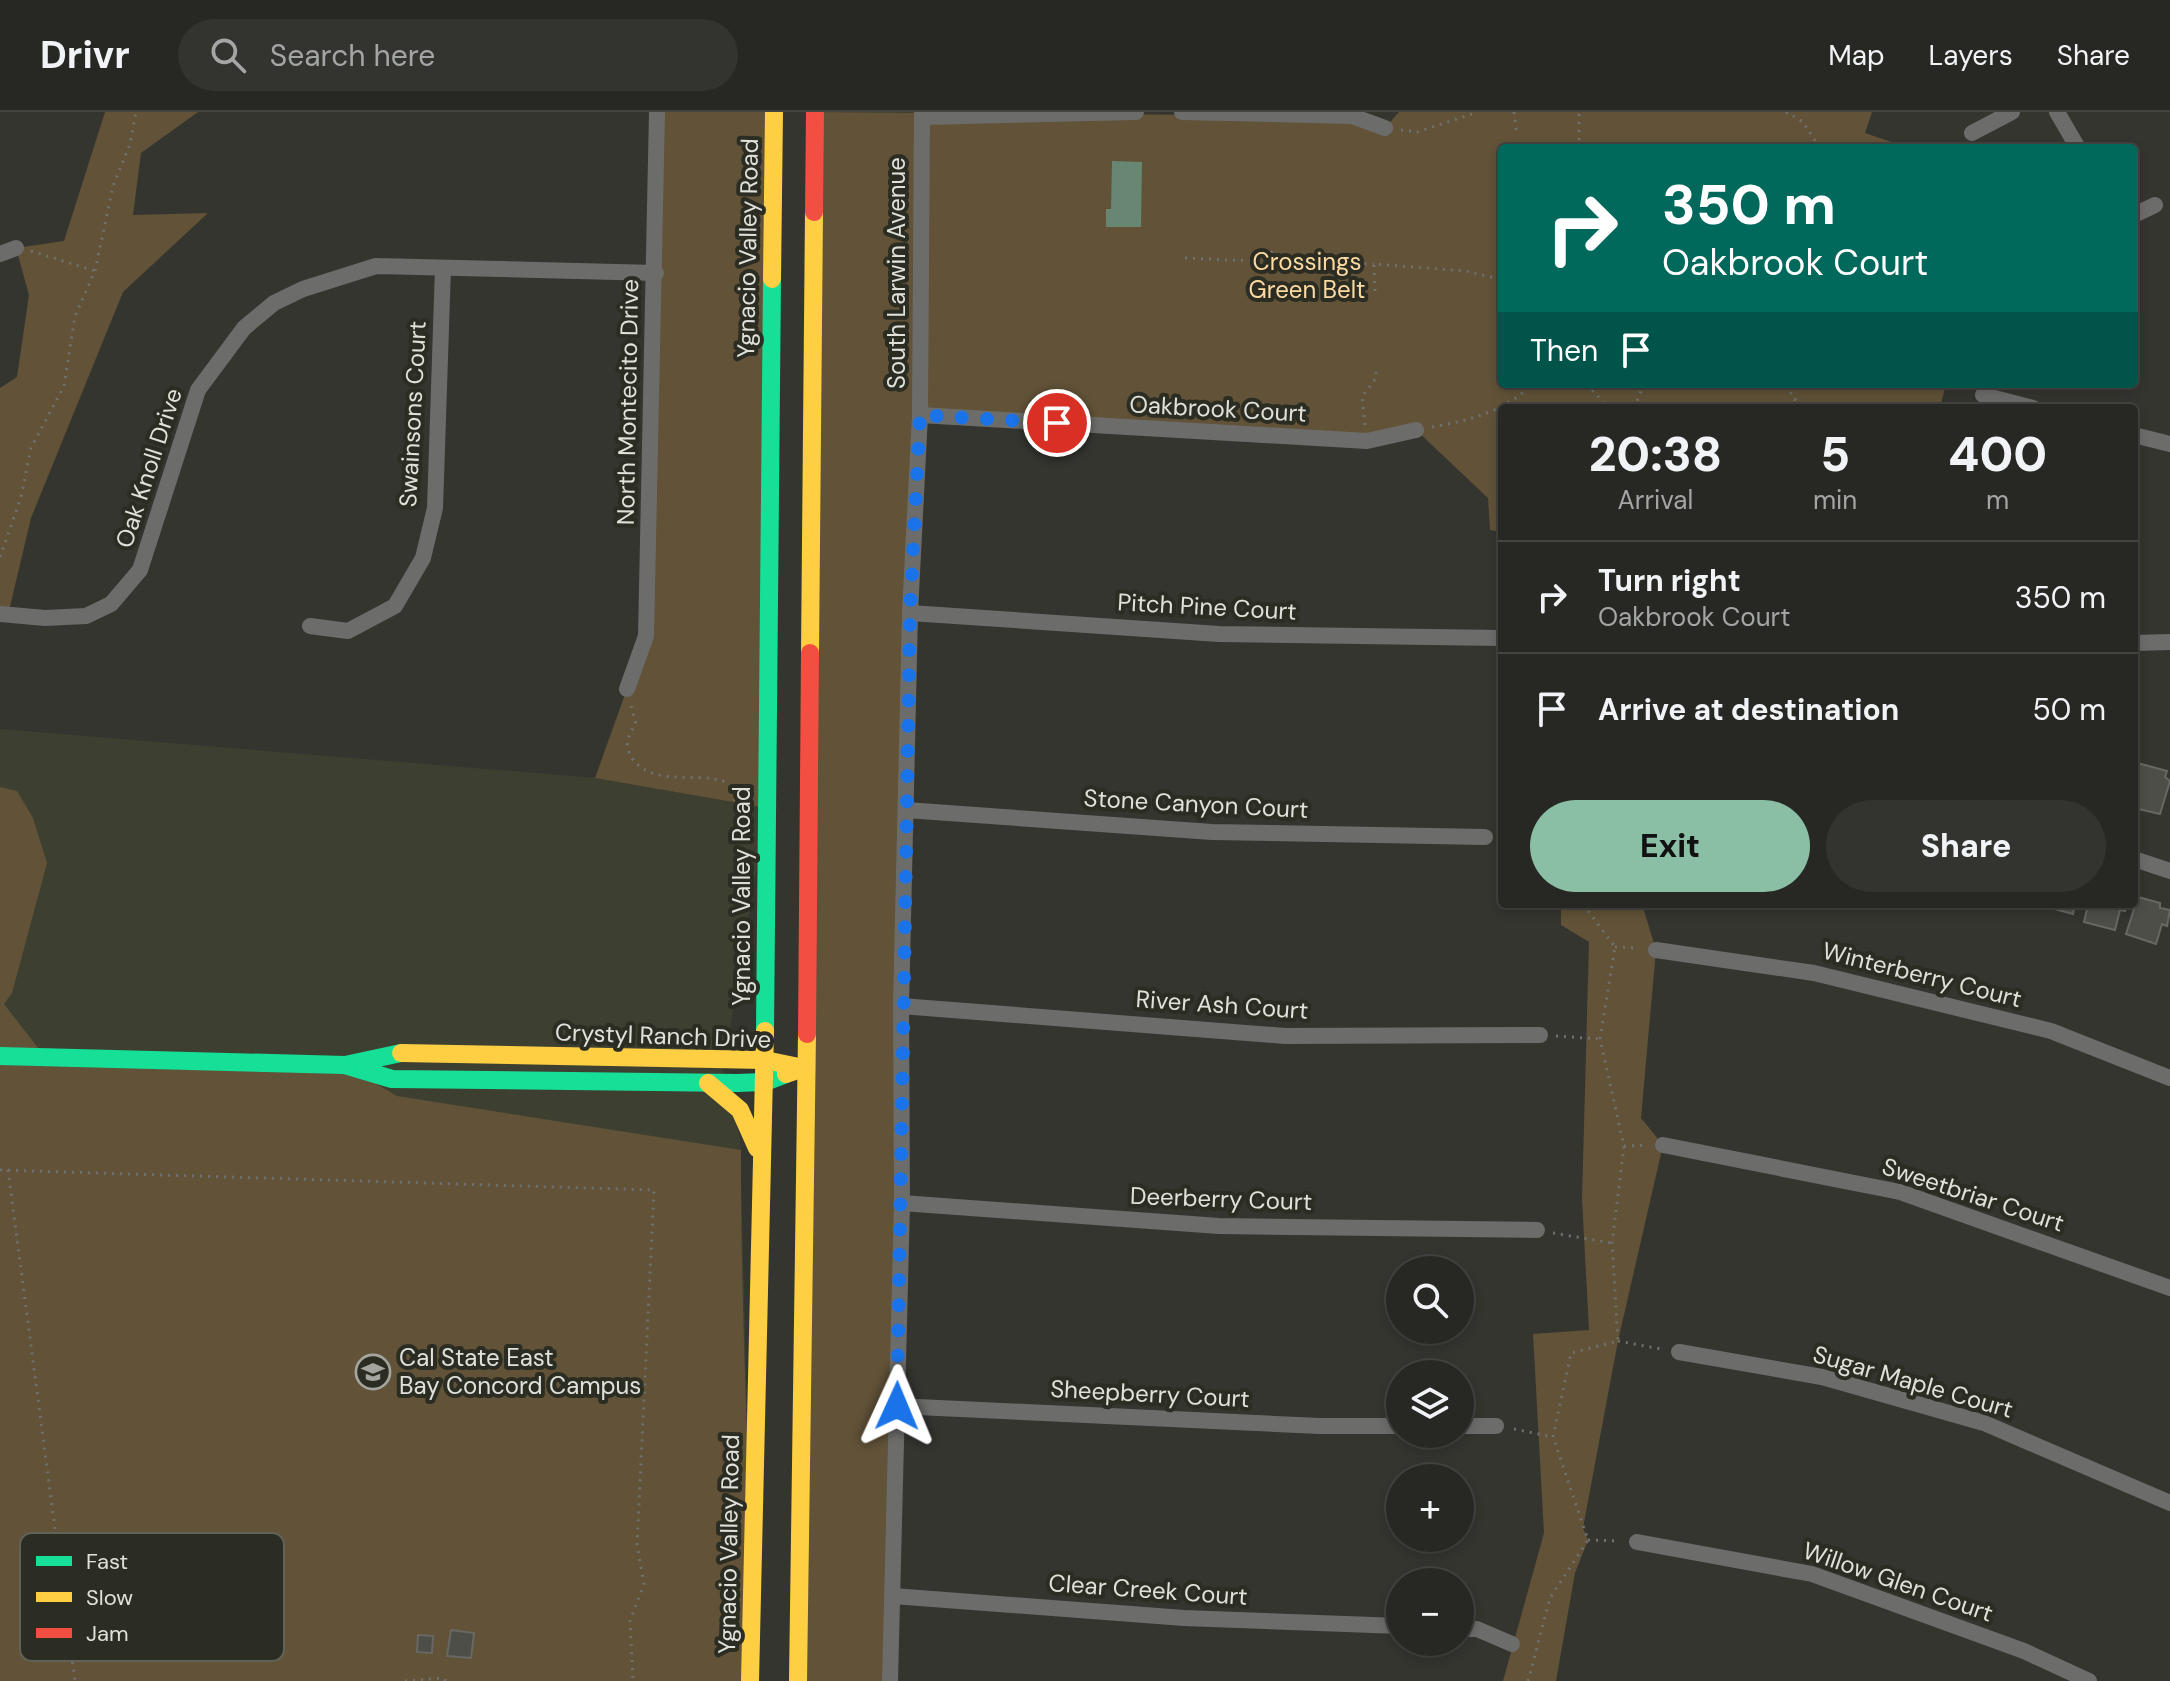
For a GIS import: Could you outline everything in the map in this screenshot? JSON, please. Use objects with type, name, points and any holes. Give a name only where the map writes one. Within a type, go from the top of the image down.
[{"type":"main road","name":"Ygnacio Valley Road","points":[[750,1681],[765,1082],[774,112]]},
{"type":"main road","points":[[798,1681],[801,1636],[815,112]]},
{"type":"main road","name":"Crystyl Ranch Drive","points":[[0,1056],[345,1065],[401,1053],[765,1060],[804,1068]]},
{"type":"main road","name":"Crystyl Ranch Drive","points":[[345,1065],[392,1079],[708,1083],[765,1082],[804,1068]]},
{"type":"main road","points":[[708,1083],[733,1098],[752,1125],[762,1179]]},
{"type":"street","name":"North Montecito Drive","points":[[627,689],[646,636],[657,112]]},
{"type":"street","points":[[922,114],[1136,112]]},
{"type":"street","points":[[1182,112],[1352,116],[1385,128]]},
{"type":"street","points":[[1972,133],[2012,112]]},
{"type":"street","points":[[2057,112],[2076,144]]},
{"type":"street","name":"South Larwin Avenue","points":[[890,1681],[902,1203],[901,1006],[910,613],[920,415],[922,114]]},
{"type":"street","points":[[2138,213],[2155,205]]},
{"type":"street","name":"Oak Knoll Drive","points":[[0,614],[45,618],[86,616],[111,604],[140,570],[198,390],[244,328],[274,303],[303,289],[376,266],[656,273]]},
{"type":"street","name":"Swainsons Court","points":[[310,626],[348,631],[395,606],[423,558],[435,508],[443,268]]},
{"type":"street","points":[[1983,395],[2018,404]]},
{"type":"street","name":"Oakbrook Court","points":[[920,415],[1367,441],[1416,430]]},
{"type":"street","points":[[2138,436],[2170,444]]},
{"type":"street","name":"Pitch Pine Court","points":[[910,613],[1219,634],[1498,638]]},
{"type":"street","points":[[2138,643],[2170,642]]},
{"type":"street","name":"Stone Canyon Court","points":[[906,810],[1212,832],[1485,837]]},
{"type":"street","points":[[2138,860],[2170,871]]},
{"type":"street","name":"Winterberry Court","points":[[1656,950],[1814,973],[2051,1031],[2170,1078]]},
{"type":"street","name":"River Ash Court","points":[[901,1006],[1285,1036],[1540,1035]]},
{"type":"street","name":"Sweetbriar Court","points":[[1663,1145],[1900,1192],[2170,1288]]},
{"type":"street","name":"Deerberry Court","points":[[902,1203],[1219,1226],[1537,1230]]},
{"type":"street","name":"Sugar Maple Court","points":[[1679,1352],[1822,1377],[1984,1423],[2170,1503]]},
{"type":"street","name":"Sheepberry Court","points":[[897,1406],[1320,1426],[1386,1426]]},
{"type":"street","points":[[1474,1426],[1496,1426]]},
{"type":"street","name":"Willow Glen Court","points":[[1637,1542],[1812,1574],[2024,1651],[2089,1681]]},
{"type":"street","name":"Clear Creek Court","points":[[893,1596],[1184,1618],[1386,1625]]},
{"type":"street","points":[[1474,1629],[1512,1644]]},
{"type":"path","points":[[0,557],[21,497],[31,448],[64,386],[75,316],[95,271],[113,186],[130,144],[136,112]]},
{"type":"path","points":[[1385,128],[1417,132],[1478,112]]},
{"type":"path","points":[[1514,112],[1517,136]]},
{"type":"path","points":[[1579,112],[1579,144]]},
{"type":"path","points":[[1786,112],[1803,122],[1817,144]]},
{"type":"path","points":[[1185,258],[1252,261],[1271,252],[1302,264],[1374,264],[1466,271],[1498,279]]},
{"type":"path","points":[[53,257],[95,271]]},
{"type":"path","points":[[1374,264],[1375,291]]},
{"type":"path","points":[[1367,441],[1362,397],[1376,378],[1376,370]]},
{"type":"path","points":[[1507,404],[1529,388]]},
{"type":"path","points":[[1590,388],[1604,404]]},
{"type":"path","points":[[1789,388],[1793,398],[1801,404]]},
{"type":"path","points":[[1416,430],[1480,418],[1498,409]]},
{"type":"path","points":[[627,689],[636,724],[628,735],[628,753],[637,765],[658,776],[725,781],[735,790],[735,800],[767,801]]},
{"type":"path","points":[[1586,908],[1615,947],[1600,1039],[1624,1146],[1612,1243],[1618,1341]]},
{"type":"path","points":[[1615,947],[1656,950]]},
{"type":"path","points":[[1540,1035],[1600,1039]]},
{"type":"path","points":[[1624,1146],[1663,1145]]},
{"type":"path","points":[[0,1170],[654,1190],[637,1545],[644,1584],[630,1621],[633,1681]]},
{"type":"path","points":[[8,1170],[56,1533]]},
{"type":"path","points":[[1537,1230],[1612,1243]]},
{"type":"path","points":[[1588,1540],[1553,1437],[1571,1353],[1618,1341],[1679,1352]]},
{"type":"path","points":[[1496,1426],[1553,1437]]},
{"type":"path","points":[[1588,1540],[1637,1542]]},
{"type":"path","points":[[1528,1681],[1550,1598],[1588,1540]]},
{"type":"path","points":[[72,1661],[75,1681]]},
{"type":"path","points":[[405,1681],[443,1678],[446,1681]]},
{"type":"shaded area","points":[[1112,161],[1142,162],[1141,227],[1106,227],[1106,209],[1111,209]]},
{"type":"shaded area","name":"Cal State East Bay Concord Campus","points":[[0,729],[595,778],[767,808],[723,1070],[740,1139],[752,1606],[284,1653],[284,1533],[20,1533],[20,1661],[201,1661],[0,1681]]},
{"type":"green space","points":[[105,112],[198,112],[141,153],[133,215],[208,213],[123,292],[31,518],[8,615],[0,614],[0,388],[17,377],[29,295],[16,248],[64,241]]},
{"type":"green space","points":[[657,112],[774,112],[767,808],[595,778],[646,636]]},
{"type":"green space","name":"Crossings Green Belt","points":[[815,112],[1352,116],[1385,128],[1399,112],[1872,112],[1865,133],[1897,144],[1498,144],[1498,388],[1945,388],[1941,404],[1498,404],[1498,531],[1490,530],[1488,498],[1416,430],[1367,441],[920,415],[890,1681],[798,1681]]},
{"type":"green space","name":"Cal State East Bay Concord Campus","points":[[0,787],[17,791],[33,818],[47,863],[12,993],[4,1004],[46,1058],[345,1065],[397,1096],[741,1150],[750,1681],[0,1681]]},
{"type":"green space","points":[[1561,908],[1643,908],[1656,950],[1641,1118],[1663,1145],[1618,1341],[1583,1528],[1588,1540],[1575,1573],[1556,1681],[1503,1681],[1544,1533],[1533,1334],[1589,1330],[1582,1199],[1589,942],[1561,925]]},
{"type":"building","points":[[2138,763],[2167,771],[2165,777],[2170,781],[2160,814],[2138,809]]},
{"type":"building","points":[[2138,897],[2160,903],[2160,908],[2170,910],[2167,926],[2162,924],[2156,944],[2126,934],[2134,908],[2138,908]]},
{"type":"building","points":[[2051,908],[2074,908],[2073,914]]},
{"type":"building","points":[[2126,908],[2125,911],[2120,910],[2115,930],[2084,922],[2087,909]]},
{"type":"building","points":[[451,1630],[474,1633],[471,1658],[447,1656]]},
{"type":"building","points":[[418,1635],[433,1636],[432,1653],[417,1652]]},
{"type":"traffic: fast","points":[[765,1031],[772,279]]},
{"type":"traffic: fast","points":[[401,1053],[345,1065],[392,1079],[737,1083],[765,1082],[786,1074]]},
{"type":"traffic: fast","points":[[0,1056],[345,1065]]},
{"type":"traffic: slow","points":[[772,279],[774,112]]},
{"type":"traffic: slow","points":[[810,653],[814,212]]},
{"type":"traffic: slow","points":[[750,1681],[765,1031]]},
{"type":"traffic: slow","points":[[798,1681],[807,1034]]},
{"type":"traffic: slow","points":[[401,1053],[765,1060],[804,1068],[786,1074]]},
{"type":"traffic: slow","points":[[708,1083],[740,1110],[757,1148]]},
{"type":"traffic: jam","points":[[814,212],[815,112]]},
{"type":"traffic: jam","points":[[807,1034],[810,653]]},
{"type":"place","name":"Cal State East Bay Concord Campus","points":[[373,1372]]},
{"type":"route","points":[[897,1406],[902,1203],[901,1006],[910,613],[920,415],[1057,423]]}]
